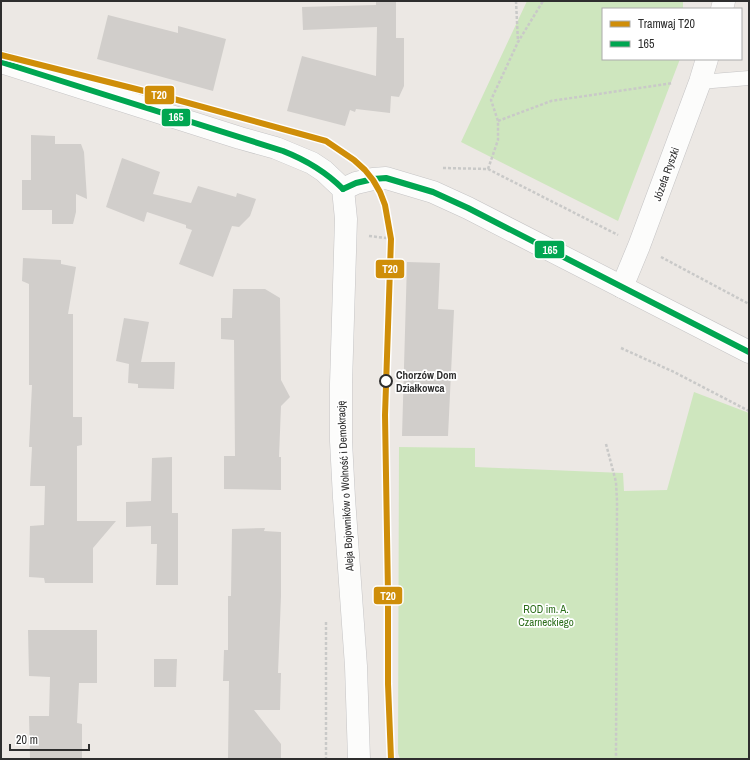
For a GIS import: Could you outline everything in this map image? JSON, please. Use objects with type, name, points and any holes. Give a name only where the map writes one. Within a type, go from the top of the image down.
[{"type":"street","name":"Józefa Ryszki","points":[[622,287],[700,82],[707,60]]},
{"type":"street","points":[[1,62],[240,138],[276,148],[312,163],[324,171],[343,189],[356,183],[386,178],[433,192],[468,208],[749,352]]},
{"type":"street","name":"Aleja Bojowników o Wolność i Demokrację","points":[[343,189],[346,220],[341,384],[341,441],[356,666],[359,759]]},
{"type":"lane","points":[[700,82],[749,78]]},
{"type":"path","points":[[516,1],[518,42]]},
{"type":"path","points":[[488,169],[498,140],[498,120],[491,100],[518,42],[543,1]]},
{"type":"path","points":[[498,120],[551,101],[683,82],[700,82]]},
{"type":"path","points":[[441,168],[488,169],[623,238]]},
{"type":"path","points":[[374,236],[395,239]]},
{"type":"path","points":[[657,255],[749,304]]},
{"type":"path","points":[[621,348],[674,372],[749,411]]},
{"type":"path","points":[[606,444],[616,482],[617,501],[616,759]]},
{"type":"green space","points":[[527,1],[683,1],[683,8],[602,8],[602,60],[680,60],[618,221],[461,142]]},
{"type":"green space","name":"ROD im. A. Czarneckiego","points":[[694,392],[749,413],[749,759],[400,759],[398,753],[399,447],[475,448],[475,467],[623,473],[624,491],[667,490]]},
{"type":"building","points":[[376,1],[396,1],[396,38],[404,38],[404,86],[399,97],[391,96],[390,113],[356,109],[355,112],[350,110],[345,126],[287,111],[302,56],[376,76],[377,27],[303,30],[302,7],[376,5]]},
{"type":"building","points":[[108,15],[178,33],[178,26],[226,39],[213,91],[97,59]]},
{"type":"building","points":[[31,135],[55,136],[55,144],[81,144],[84,152],[87,199],[76,194],[76,212],[73,224],[52,224],[52,210],[22,210],[22,180],[31,180]]},
{"type":"building","points":[[122,158],[160,172],[153,194],[191,203],[198,186],[236,197],[237,193],[256,199],[250,216],[239,227],[232,226],[213,277],[179,264],[192,230],[186,228],[186,225],[147,212],[144,222],[106,207]]},
{"type":"building","points":[[23,258],[61,260],[61,264],[76,267],[68,314],[73,314],[73,417],[82,417],[82,445],[77,446],[77,521],[116,521],[93,548],[93,583],[45,583],[44,578],[29,577],[30,526],[44,525],[45,486],[30,486],[32,447],[29,447],[32,385],[29,385],[29,284],[22,281]]},
{"type":"building","points":[[407,262],[440,263],[438,309],[454,310],[448,436],[402,436]]},
{"type":"building","points":[[233,289],[265,289],[280,298],[281,380],[290,397],[281,406],[279,457],[281,457],[281,490],[224,489],[224,456],[235,456],[234,340],[221,339],[221,318],[232,318]]},
{"type":"building","points":[[124,318],[149,322],[141,362],[175,362],[174,389],[138,388],[138,384],[128,383],[129,364],[116,361]]},
{"type":"building","points":[[172,457],[172,513],[178,513],[178,585],[156,585],[157,544],[151,544],[151,526],[126,527],[126,502],[151,501],[152,458]]},
{"type":"building","points":[[265,528],[264,531],[281,532],[281,596],[278,673],[281,673],[280,710],[254,710],[281,744],[281,759],[228,759],[229,681],[223,681],[224,650],[228,650],[228,596],[231,596],[232,529]]},
{"type":"building","points":[[28,630],[97,630],[97,683],[79,683],[77,723],[82,724],[82,759],[30,759],[29,716],[49,716],[50,677],[29,676]]},
{"type":"building","points":[[154,659],[177,659],[176,687],[154,687]]},
{"type":"tram line","name":"T20","points":[[1,55],[152,93],[326,141],[354,160],[365,170],[380,192],[385,205],[391,239],[385,415],[388,684],[391,759]]},
{"type":"transit line","name":"165","points":[[1,62],[283,151],[300,158],[315,167],[343,189]]},
{"type":"transit line","name":"165","points":[[343,189],[356,183],[386,178],[433,192],[468,208],[749,352]]},
{"type":"place","name":"Chorzów Dom Działkowca","points":[[386,381]]}]
